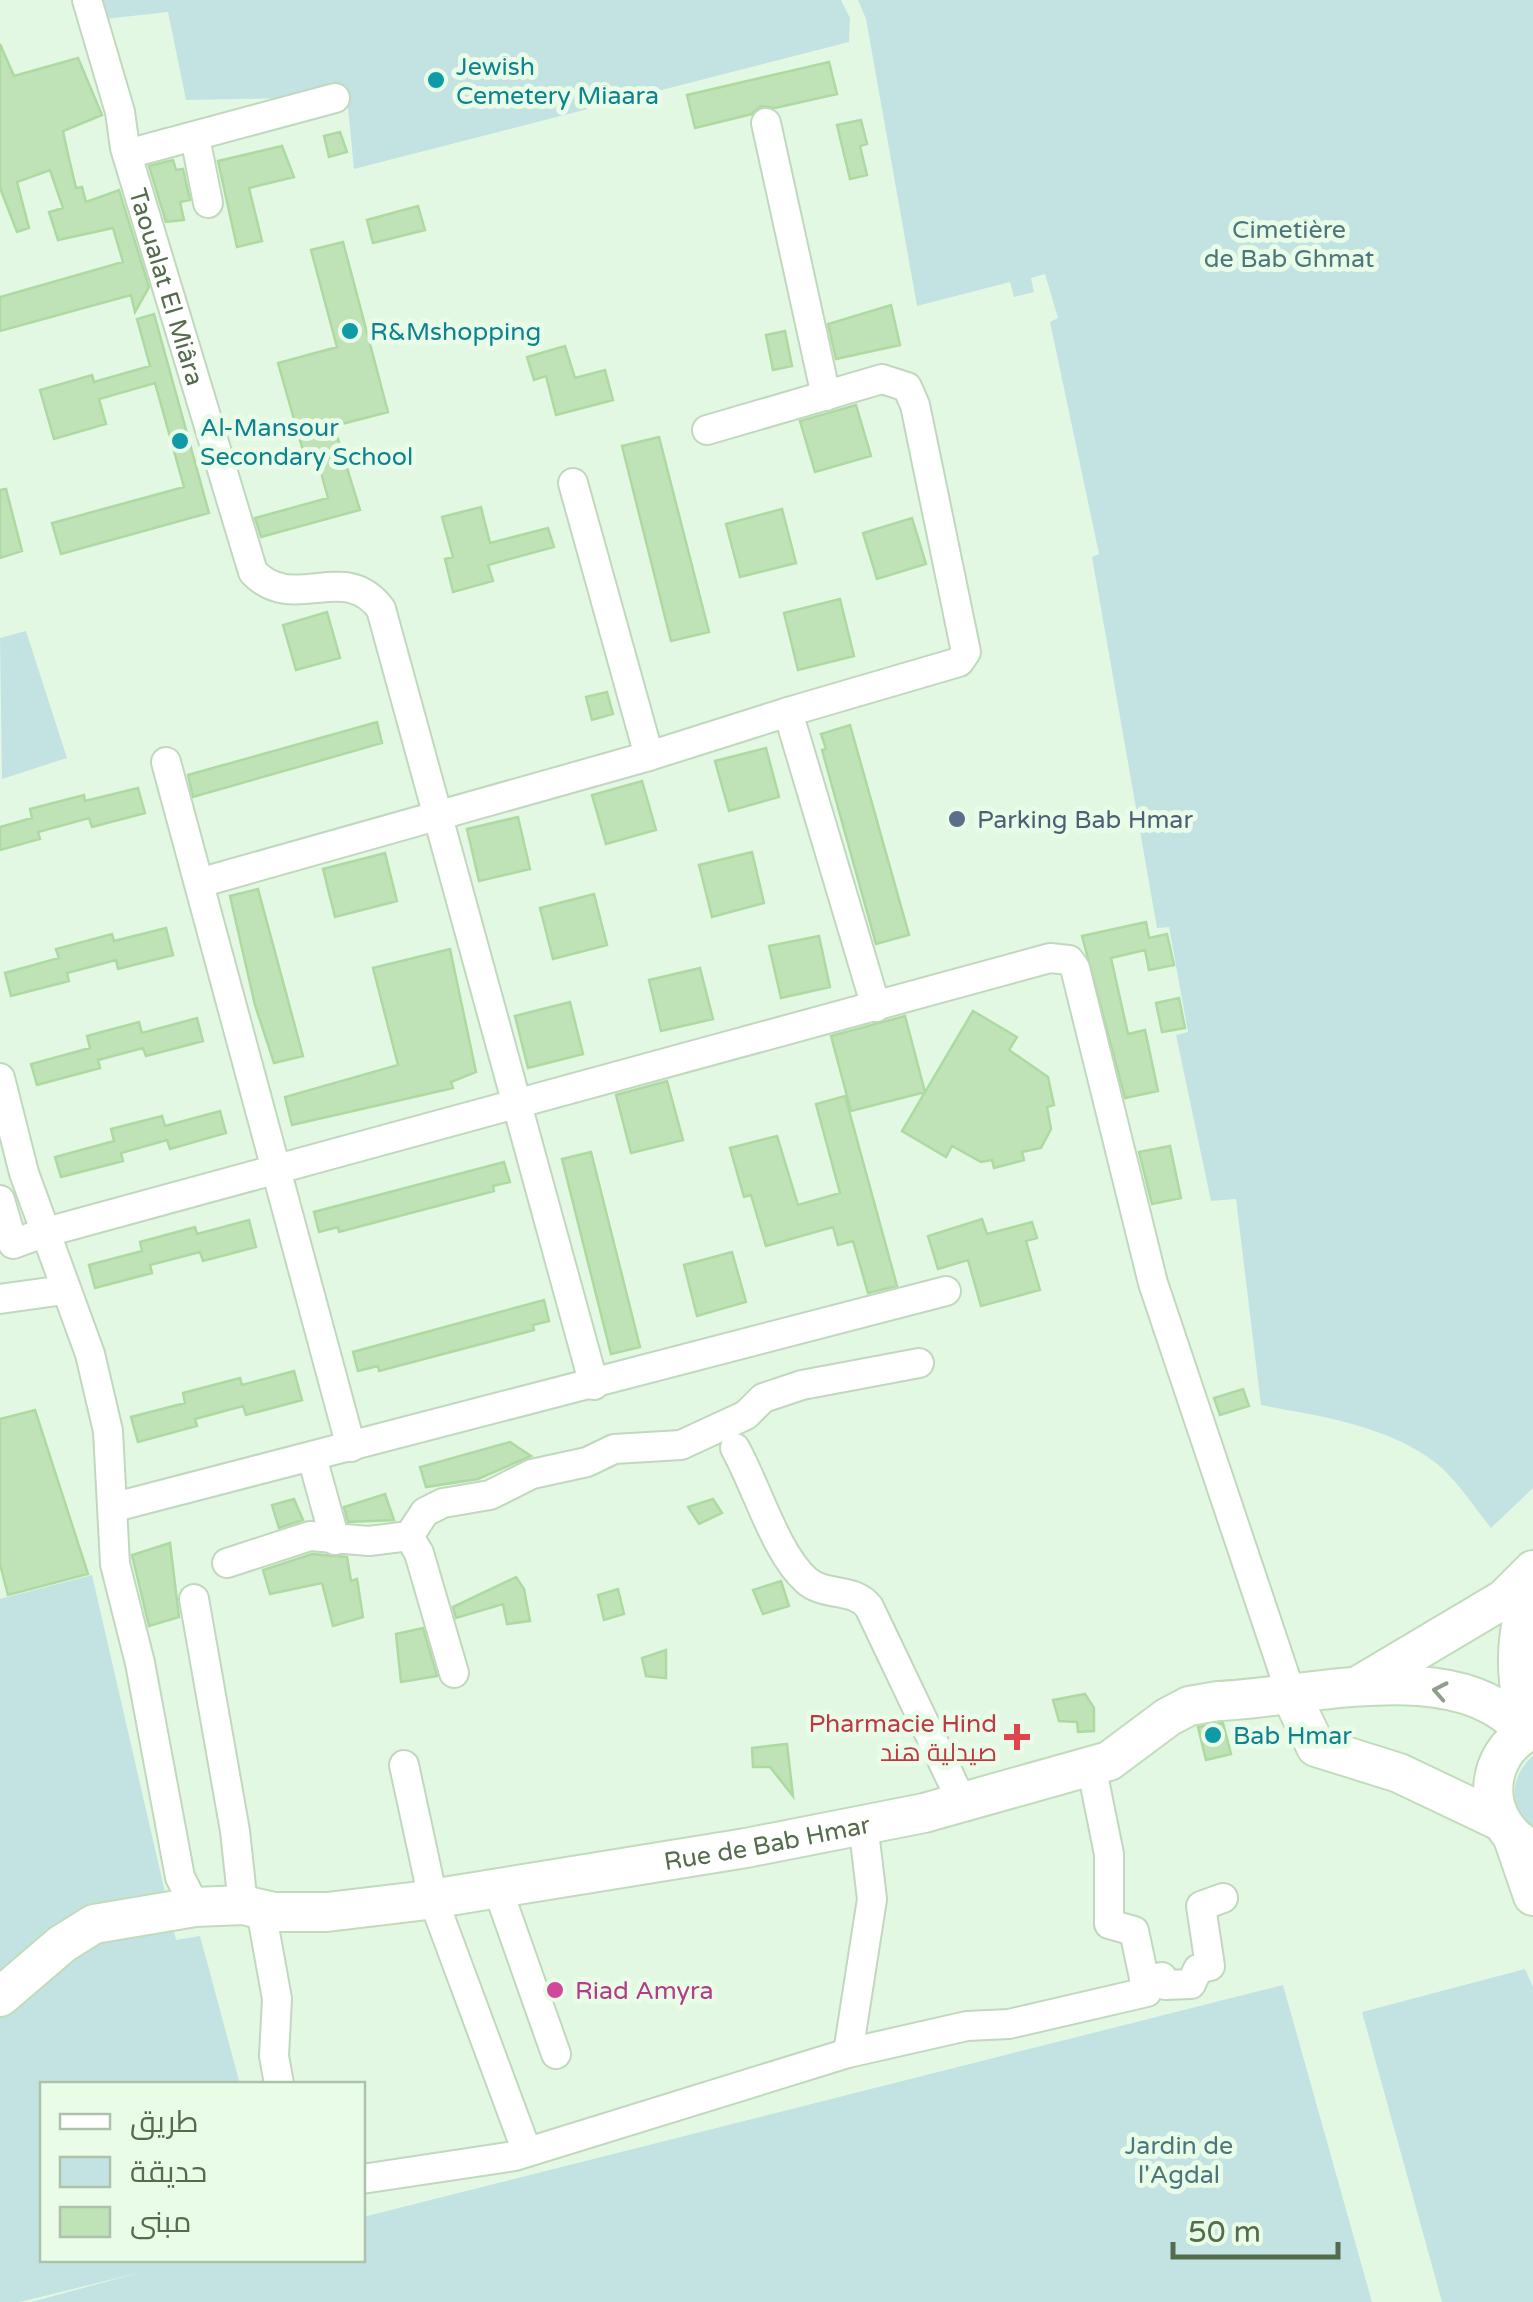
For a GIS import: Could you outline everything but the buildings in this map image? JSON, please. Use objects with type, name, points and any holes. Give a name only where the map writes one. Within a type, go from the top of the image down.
[{"type":"main road","points":[[1362,1684],[1504,1599],[1533,1570]]},
{"type":"main road","points":[[1533,1584],[1525,1613],[1517,1686],[1530,1730],[1506,1748],[1494,1775],[1493,1802],[1516,1836],[1533,1896]]},
{"type":"main road","name":"Rue de Bab Hmar","points":[[0,1997],[62,1944],[94,1924],[195,1907],[327,1912],[433,1899],[746,1848],[962,1802],[1108,1761],[1189,1706],[1396,1683],[1464,1696],[1497,1707],[1530,1730]]},
{"type":"main road","points":[[1292,1697],[1316,1747],[1399,1774],[1516,1836]]},
{"type":"street","name":"Taoualat El Miâra","points":[[87,0],[117,98],[127,154],[253,572],[276,590],[356,587],[369,593],[381,610],[440,815]]},
{"type":"street","points":[[127,154],[336,98]]},
{"type":"street","points":[[766,124],[826,396]]},
{"type":"street","points":[[195,137],[208,203]]},
{"type":"street","points":[[198,883],[649,756],[959,662],[966,652],[915,405],[906,387],[882,379],[707,430]]},
{"type":"street","points":[[573,483],[649,756]]},
{"type":"street","points":[[788,712],[876,1007]]},
{"type":"street","points":[[166,762],[351,1448]]},
{"type":"street","points":[[440,815],[594,1385]]},
{"type":"street","points":[[0,1200],[13,1244],[1050,958],[1069,960],[1075,968],[1154,1284],[1292,1697]]},
{"type":"street","points":[[0,1078],[43,1233],[90,1354],[108,1430],[115,1564],[140,1663],[180,1876],[195,1907]]},
{"type":"street","points":[[0,1299],[64,1290]]},
{"type":"street","points":[[115,1508],[946,1291]]},
{"type":"street","points":[[409,1536],[424,1512],[443,1504],[490,1495],[532,1474],[587,1462],[614,1449],[680,1445],[746,1415],[763,1398],[802,1385],[919,1363]]},
{"type":"street","points":[[735,1448],[804,1579],[823,1590],[863,1599],[869,1606],[962,1802]]},
{"type":"street","points":[[312,1457],[336,1540]]},
{"type":"street","points":[[227,1563],[293,1539],[409,1536]]},
{"type":"street","points":[[409,1536],[419,1553],[454,1672]]},
{"type":"street","points":[[194,1598],[235,1831],[277,1999],[274,2056],[280,2082]]},
{"type":"street","points":[[365,2179],[472,2166],[848,2053],[967,2026],[1020,2022],[1147,1992],[1134,1931],[1109,1924],[1109,1854],[1091,1765]]},
{"type":"street","points":[[404,1766],[433,1899],[527,2152]]},
{"type":"street","points":[[848,2053],[872,1899],[863,1822]]},
{"type":"street","points":[[496,1887],[556,2054]]},
{"type":"street","points":[[1144,1980],[1162,1978],[1165,1986],[1191,1984],[1198,1969],[1210,1966],[1200,1906],[1223,1898]]},
{"type":"green space","name":"Jewish Cemetery Miaara","points":[[100,0],[841,0],[850,18],[849,42],[354,169],[347,97],[186,100],[168,12],[105,19]]},
{"type":"green space","name":"Cimetière de Bab Ghmat","points":[[858,0],[1533,0],[1533,1488],[1491,1528],[1451,1477],[1417,1450],[1352,1424],[1261,1405],[1236,1199],[1211,1201],[1176,1035],[1188,1032],[1169,927],[1157,928],[1092,557],[1099,554],[1050,322],[1058,318],[1045,274],[1031,278],[1034,292],[1014,297],[1010,282],[917,306],[866,19]]},
{"type":"green space","points":[[26,631],[67,758],[2,779],[0,638]]},
{"type":"green space","name":"Jardin de l'Agdal","points":[[92,1575],[176,1940],[200,1936],[239,2082],[40,2082],[40,2262],[365,2262],[365,2216],[1283,1985],[1372,2302],[31,2302],[142,2272],[20,2302],[0,2302],[0,1599]]},
{"type":"green space","points":[[1533,1756],[1533,1826],[1519,1810],[1515,1791],[1520,1772]]},
{"type":"green space","points":[[1525,1969],[1533,1987],[1533,2302],[1442,2302],[1362,2012]]},
{"type":"place","name":"Jewish Cemetery Miaara","points":[[436,80]]},
{"type":"place","name":"R&Mshopping","points":[[350,331]]},
{"type":"place","name":"Al-Mansour Secondary School","points":[[180,441]]},
{"type":"place","name":"Parking Bab Hmar","points":[[957,819]]},
{"type":"place","name":"Bab Hmar","points":[[1213,1735]]},
{"type":"place","name":"Pharmacie Hind صيدلية هند","points":[[1017,1737]]},
{"type":"place","name":"Riad Amyra","points":[[555,1990]]}]
